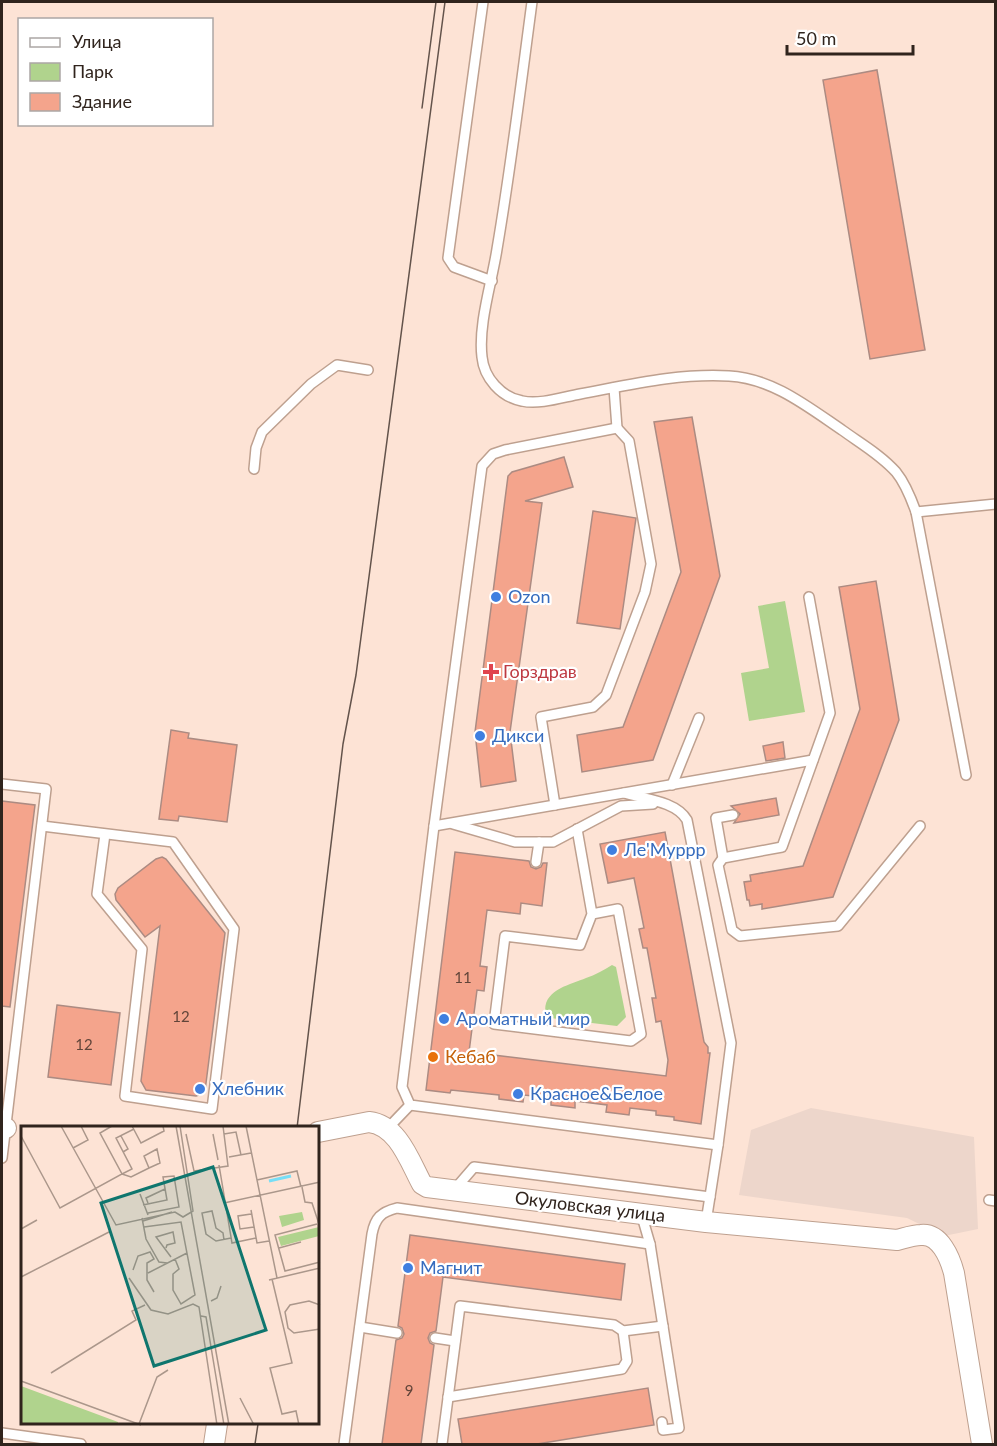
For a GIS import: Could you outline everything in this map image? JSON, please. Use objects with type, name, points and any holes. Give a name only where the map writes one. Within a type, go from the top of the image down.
[{"type":"street","points":[[320,1132],[369,1122],[388,1128]]},
{"type":"street","name":"Окуловская улица","points":[[388,1128],[400,1143],[422,1184],[427,1187],[706,1222],[897,1240],[923,1234],[932,1237],[950,1259],[954,1273],[982,1444]]},
{"type":"street","points":[[214,1444],[217,1425]]},
{"type":"lane","points":[[483,2],[448,258],[454,267],[492,281]]},
{"type":"lane","points":[[532,2],[492,281],[482,330],[482,358],[487,373],[498,390],[511,398],[525,402],[669,378],[730,376],[752,380],[774,387],[802,403],[877,455],[896,472],[908,491],[916,512],[966,775]]},
{"type":"lane","points":[[254,469],[256,448],[262,432],[311,384],[337,365],[368,370]]},
{"type":"lane","points":[[555,805],[541,717],[593,707],[606,695],[645,592],[651,564],[629,441],[617,428],[614,388]]},
{"type":"lane","points":[[410,1105],[402,1087],[482,466],[493,454],[504,450],[617,428]]},
{"type":"lane","points":[[916,512],[996,504]]},
{"type":"lane","points":[[809,597],[830,713],[782,847],[723,858],[718,865],[732,930],[740,936],[838,926],[920,826]]},
{"type":"lane","points":[[672,784],[699,718]]},
{"type":"lane","points":[[434,826],[813,760]]},
{"type":"lane","points":[[2,784],[46,789],[2,1158]]},
{"type":"lane","points":[[624,793],[678,810],[687,820],[731,1043],[706,1222]]},
{"type":"lane","points":[[450,823],[515,842],[553,842],[621,806],[662,804]]},
{"type":"lane","points":[[723,858],[716,818],[733,814]]},
{"type":"lane","points":[[42,826],[173,842],[234,928],[212,1108],[125,1096],[142,949],[97,894],[105,834]]},
{"type":"lane","points":[[577,830],[592,914],[580,945],[504,936],[494,1024],[631,1041],[641,1034],[618,909],[592,914]]},
{"type":"lane","points":[[536,862],[539,842]]},
{"type":"lane","points":[[410,1105],[718,1145]]},
{"type":"lane","points":[[388,1128],[410,1105]]},
{"type":"lane","points":[[454,1190],[474,1167],[710,1197]]},
{"type":"lane","points":[[344,1444],[374,1222],[384,1211],[396,1208],[650,1244]]},
{"type":"lane","points":[[641,1213],[650,1244],[679,1428],[663,1431],[662,1422]]},
{"type":"lane","points":[[442,1444],[460,1306],[614,1325],[623,1330],[663,1326]]},
{"type":"lane","points":[[360,1327],[397,1333]]},
{"type":"lane","points":[[448,1397],[622,1369],[627,1361],[623,1330]]},
{"type":"lane","points":[[435,1338],[455,1341]]},
{"type":"lane","points":[[2,1433],[81,1444]]},
{"type":"shaded area","points":[[811,1108],[974,1137],[978,1229],[944,1236],[907,1218],[739,1195],[751,1130]]},
{"type":"green space","points":[[785,601],[805,712],[749,721],[741,673],[769,668],[758,606]]},
{"type":"green space","points":[[612,965],[616,967],[626,1017],[617,1026],[546,1016],[545,1007],[552,994]]},
{"type":"building","points":[[877,70],[925,350],[870,359],[823,80]]},
{"type":"building","points":[[692,417],[720,576],[653,760],[582,772],[577,735],[623,727],[681,572],[654,422]]},
{"type":"building","points":[[564,457],[573,487],[525,501],[542,503],[510,732],[516,781],[481,787],[475,732],[508,476],[512,472]]},
{"type":"building","points":[[593,511],[636,518],[620,629],[577,623]]},
{"type":"building","points":[[876,581],[899,720],[833,897],[762,909],[762,904],[750,906],[744,882],[751,881],[750,875],[803,866],[860,709],[839,587]]},
{"type":"building","points":[[171,730],[189,733],[188,738],[237,745],[227,822],[179,816],[178,821],[159,819]]},
{"type":"building","points":[[783,742],[785,758],[766,761],[763,746]]},
{"type":"building","points":[[776,798],[779,815],[734,823],[740,814],[731,806]]},
{"type":"building","points":[[2,801],[35,805],[10,1007],[2,1006]]},
{"type":"building","points":[[665,832],[704,1042],[710,1053],[701,1124],[656,1115],[656,1111],[630,1108],[629,1115],[606,1112],[607,1105],[575,1101],[575,1108],[551,1105],[551,1098],[524,1095],[523,1102],[499,1099],[499,1095],[426,1090],[455,852],[529,861],[531,867],[536,869],[543,863],[547,863],[542,906],[521,903],[520,914],[487,910],[480,966],[487,967],[484,991],[477,990],[469,1052],[666,1076],[668,1060],[661,1021],[656,1022],[652,998],[656,998],[647,948],[643,948],[639,929],[644,928],[634,878],[608,883],[600,844]]},
{"type":"building","points":[[162,857],[166,859],[225,933],[205,1091],[196,1096],[146,1090],[141,1081],[160,926],[145,937],[116,900],[115,894],[118,888],[156,859]]},
{"type":"building","points":[[57,1005],[120,1013],[111,1085],[48,1077]]},
{"type":"building","points":[[410,1235],[625,1264],[621,1300],[443,1277],[436,1331],[430,1333],[428,1338],[434,1345],[421,1444],[382,1444],[396,1340],[402,1338],[404,1334],[402,1328],[398,1326]]},
{"type":"building","points":[[648,1388],[654,1425],[537,1444],[462,1444],[458,1419]]},
{"type":"tram line","points":[[422,108],[436,2]]},
{"type":"tram line","points":[[297,1126],[343,744],[356,675],[445,2]]},
{"type":"tram line","points":[[255,1444],[258,1425]]},
{"type":"place","name":"Ozon","points":[[496,597]]},
{"type":"place","name":"Горздрав","points":[[491,672]]},
{"type":"place","name":"Дикси","points":[[480,736]]},
{"type":"place","name":"Ле'Муррр","points":[[612,850]]},
{"type":"place","name":"Ароматный мир","points":[[444,1019]]},
{"type":"place","name":"Кебаб","points":[[433,1057]]},
{"type":"place","name":"Хлебник","points":[[200,1089]]},
{"type":"place","name":"Красное&Белое","points":[[518,1094]]},
{"type":"place","name":"Магнит","points":[[408,1268]]}]
